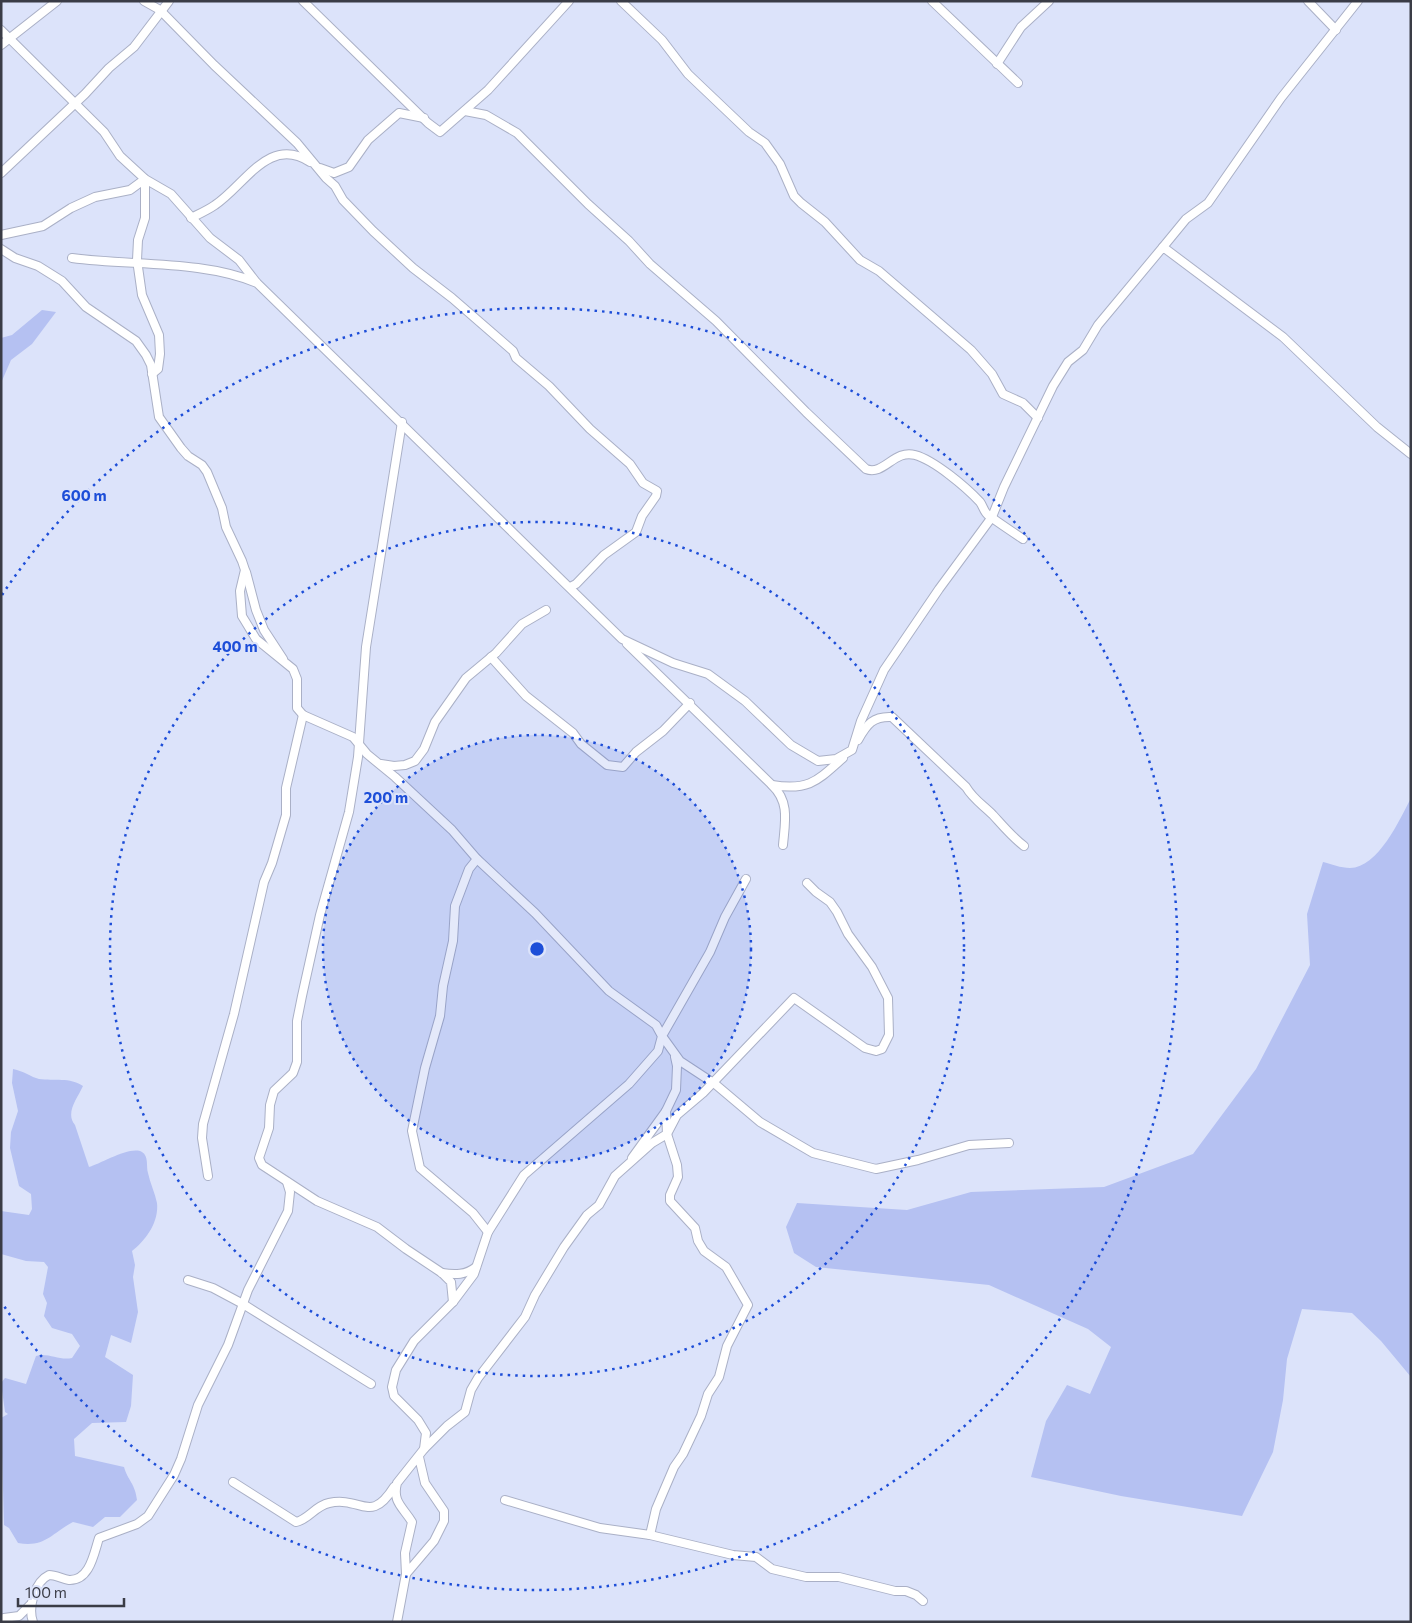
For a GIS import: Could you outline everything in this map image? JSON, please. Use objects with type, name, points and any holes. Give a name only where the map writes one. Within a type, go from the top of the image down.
[{"type":"street","points":[[1,45],[57,1]]},
{"type":"street","points":[[144,1],[160,10],[214,65],[297,143],[335,186],[344,200],[373,231],[413,268],[452,298],[514,352],[516,358],[549,386],[590,428],[630,464],[643,482],[657,491],[656,496],[642,516],[636,532],[604,555],[576,584],[570,587]]},
{"type":"street","points":[[1,173],[108,68],[134,46],[153,23],[160,10],[169,1]]},
{"type":"street","points":[[306,3],[440,132],[488,90],[569,1]]},
{"type":"street","points":[[621,1],[662,40],[688,74],[749,132],[765,143],[780,164],[794,196],[825,222],[860,260],[879,271],[971,350],[992,374],[1003,394],[1023,403],[1038,418]]},
{"type":"street","points":[[932,1],[1018,83]]},
{"type":"street","points":[[997,64],[1021,27],[1049,1]]},
{"type":"street","points":[[1308,1],[1336,30]]},
{"type":"street","points":[[622,639],[673,663],[708,674],[745,701],[791,745],[818,761],[836,759],[852,750],[860,721],[884,670],[992,516],[1053,386],[1068,362],[1083,350],[1098,325],[1186,219],[1208,203],[1281,98],[1358,1]]},
{"type":"street","points":[[1,30],[104,132],[120,156],[145,179],[171,194],[210,238],[239,260],[257,283],[402,422],[781,793],[786,806],[782,844]]},
{"type":"street","points":[[466,111],[486,115],[517,133],[588,204],[629,240],[646,260],[716,321],[806,412],[866,469],[872,471],[881,468],[902,454],[912,454],[928,459],[971,493],[982,504],[987,514],[1023,539]]},
{"type":"street","points":[[191,218],[215,205],[262,163],[280,154],[303,157],[320,168],[334,173],[349,167],[368,140],[399,113],[424,118]]},
{"type":"street","points":[[1,235],[43,226],[71,208],[95,197],[130,190],[145,179]]},
{"type":"street","points":[[145,179],[145,218],[138,240],[138,265],[142,295],[159,335],[160,354],[158,369],[152,374]]},
{"type":"street","points":[[1163,247],[1283,337],[1377,427],[1411,454]]},
{"type":"street","points":[[1,249],[15,258],[38,266],[62,281],[86,307],[136,341],[148,360],[159,417],[181,448],[188,456],[202,465],[207,472],[222,508],[226,527],[245,570],[256,610],[264,630],[286,663]]},
{"type":"street","points":[[72,258],[138,265],[210,268],[236,274],[257,283]]},
{"type":"street","points":[[402,422],[366,647],[358,744],[349,812],[320,915],[296,1021],[297,1062],[293,1073],[274,1091],[270,1105],[269,1128],[259,1158],[262,1165],[317,1201],[377,1227],[442,1273],[451,1282],[453,1302]]},
{"type":"street","points":[[245,570],[240,591],[242,616],[256,639],[293,669],[297,679],[297,708],[303,715],[353,738],[452,830],[478,859],[535,913],[603,986],[656,1025],[680,1061],[712,1083],[760,1122],[812,1153],[876,1169],[918,1160],[969,1145],[1009,1143]]},
{"type":"street","points":[[379,763],[394,766],[406,765],[415,761],[424,749],[442,710],[466,678],[491,657],[522,624],[546,610]]},
{"type":"street","points":[[491,657],[526,696],[572,733],[581,744],[607,765],[619,768],[623,767],[636,752],[663,732],[690,703]]},
{"type":"street","points":[[208,1176],[202,1138],[203,1124],[234,1014],[264,882],[272,863],[286,815],[286,788],[303,715]]},
{"type":"street","points":[[772,785],[792,788],[814,782],[852,750],[867,724],[880,716],[892,717],[966,787],[972,798],[992,815],[1009,835],[1024,846]]},
{"type":"street","points":[[478,859],[468,869],[455,906],[453,941],[443,986],[440,1016],[425,1068],[412,1131],[420,1168],[473,1213],[488,1232]]},
{"type":"street","points":[[424,1448],[426,1433],[424,1428],[394,1396],[393,1379],[396,1370],[414,1341],[453,1302],[474,1274],[488,1232],[524,1175],[629,1084],[658,1051],[662,1036],[710,952],[725,917],[746,878]]},
{"type":"street","points":[[627,1165],[666,1134],[677,1115],[712,1083],[794,998],[865,1048],[876,1051],[882,1049],[890,1036],[886,992],[872,967],[848,934],[838,912],[830,902],[807,883]]},
{"type":"street","points":[[233,1482],[296,1522],[303,1521],[311,1512],[330,1503],[365,1507],[379,1506],[386,1501],[397,1483],[424,1448],[465,1412],[471,1390],[478,1378],[525,1318],[537,1290],[571,1237],[587,1215],[599,1205],[610,1184],[627,1165],[666,1111],[676,1090],[677,1066],[673,1053]]},
{"type":"street","points":[[650,1535],[656,1509],[674,1467],[700,1416],[708,1394],[719,1377],[727,1346],[748,1305],[726,1267],[704,1251],[698,1241],[695,1228],[670,1202],[670,1195],[678,1178],[677,1165],[666,1134],[666,1111]]},
{"type":"street","points":[[5,1619],[19,1616],[31,1605],[42,1580],[46,1577],[57,1576],[68,1580],[81,1577],[88,1569],[99,1538],[137,1524],[148,1516],[181,1459],[198,1405],[228,1345],[243,1304],[288,1211],[290,1192],[287,1182]]},
{"type":"street","points":[[442,1273],[460,1274],[470,1272],[477,1265]]},
{"type":"street","points":[[188,1280],[213,1288],[243,1304],[370,1384]]},
{"type":"street","points":[[406,1574],[434,1541],[444,1521],[444,1512],[425,1483],[418,1457]]},
{"type":"street","points":[[397,1483],[395,1498],[399,1508],[412,1522],[405,1553],[406,1574],[398,1622]]},
{"type":"street","points":[[505,1500],[600,1528],[650,1535],[733,1555],[756,1558],[772,1569],[806,1577],[838,1577],[895,1592],[916,1594],[923,1601]]},
{"type":"street","points":[[31,1605],[33,1622]]},
{"type":"street","points":[[401,1609],[404,1622]]},
{"type":"shaded area","points":[[42,310],[56,312],[32,344],[11,360],[1,383],[1,338],[12,335]]},
{"type":"shaded area","points":[[1411,798],[1411,1377],[1381,1341],[1352,1313],[1302,1309],[1287,1359],[1283,1400],[1273,1452],[1242,1516],[1121,1496],[1031,1477],[1046,1421],[1067,1385],[1090,1394],[1111,1347],[1088,1329],[989,1285],[816,1267],[794,1253],[786,1227],[797,1203],[907,1210],[971,1192],[1104,1187],[1193,1154],[1256,1069],[1310,965],[1307,914],[1323,862],[1350,868],[1360,866],[1370,860],[1387,841]]},
{"type":"shaded area","points":[[13,1069],[39,1079],[67,1080],[83,1086],[73,1106],[71,1116],[89,1167],[123,1153],[131,1151],[142,1152],[146,1159],[147,1171],[157,1203],[154,1224],[142,1242],[132,1251],[135,1265],[133,1277],[138,1312],[131,1343],[111,1335],[105,1357],[133,1375],[131,1406],[126,1422],[92,1423],[74,1439],[75,1456],[124,1467],[135,1490],[137,1500],[120,1517],[105,1517],[93,1527],[73,1522],[42,1541],[27,1544],[18,1543],[9,1528],[4,1525],[1,1418],[8,1414],[5,1412],[1,1383],[5,1378],[26,1384],[36,1356],[72,1358],[80,1346],[72,1334],[52,1328],[44,1316],[47,1303],[43,1294],[48,1267],[44,1262],[26,1261],[1,1254],[1,1211],[29,1215],[32,1209],[31,1194],[19,1186],[10,1148],[11,1132],[18,1111],[12,1083]]}]
